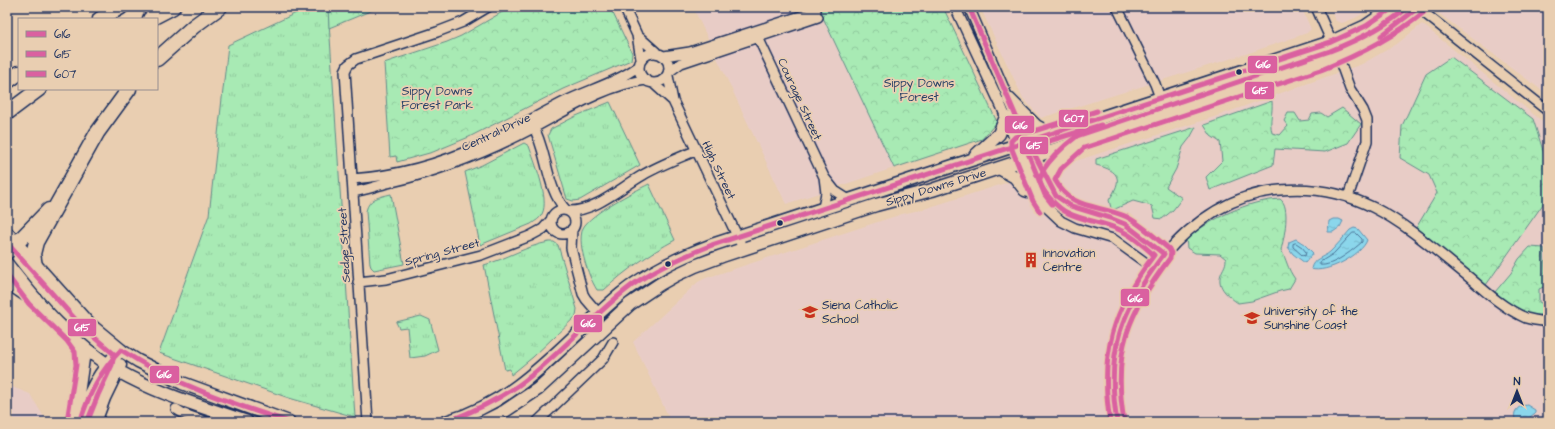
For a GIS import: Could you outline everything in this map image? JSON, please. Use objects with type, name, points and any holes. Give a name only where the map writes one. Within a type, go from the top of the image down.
[{"type":"highway","points":[[102,18],[121,7]]},
{"type":"highway","points":[[152,18],[173,7]]},
{"type":"highway","points":[[158,58],[194,26],[220,7]]},
{"type":"highway","points":[[7,82],[18,74]]},
{"type":"highway","points":[[7,114],[38,90]]},
{"type":"highway","points":[[36,266],[33,254],[34,247],[97,133],[128,90]]},
{"type":"highway","points":[[12,249],[62,197]]},
{"type":"highway","points":[[7,281],[35,300]]},
{"type":"main road","name":"Sippy Downs Drive","points":[[446,422],[483,407],[514,389],[544,365],[599,314],[630,288],[667,264],[696,251],[973,158],[1331,42],[1366,26],[1394,7]]},
{"type":"main road","name":"Sippy Downs Drive","points":[[483,422],[505,411],[538,389],[606,325],[645,293],[695,266],[876,205],[932,190],[1338,56],[1375,40],[1419,7]]},
{"type":"main road","points":[[1009,99],[1036,126],[1050,134]]},
{"type":"main road","points":[[973,158],[999,134],[1006,117]]},
{"type":"main road","points":[[1047,180],[1055,165],[1080,142]]},
{"type":"main road","points":[[999,168],[1015,177],[1025,190],[1038,194]]},
{"type":"main road","points":[[7,233],[12,249],[36,266],[88,323],[122,351],[182,383],[289,422]]},
{"type":"main road","points":[[7,264],[35,300],[72,336],[107,364],[118,371],[156,389],[247,422]]},
{"type":"main road","points":[[72,336],[79,346],[83,356],[74,422]]},
{"type":"main road","points":[[80,422],[92,389],[107,364],[122,351]]},
{"type":"main road","points":[[95,422],[104,398],[118,371],[122,359],[122,351]]},
{"type":"street","name":"Sedge Street","points":[[368,422],[345,77],[346,68],[356,59],[463,22],[488,7]]},
{"type":"street","points":[[624,7],[637,35],[640,74],[649,82],[661,81],[681,63],[756,34]]},
{"type":"street","points":[[955,7],[1006,117],[1022,143],[1029,158],[1038,194],[1048,210],[1061,221],[1075,228],[1113,239],[1153,268]]},
{"type":"street","points":[[969,7],[1009,99],[1022,143]]},
{"type":"street","points":[[1117,7],[1161,98],[1166,114]]},
{"type":"street","points":[[1316,7],[1338,56],[1350,89],[1364,110],[1368,126],[1368,141],[1348,197]]},
{"type":"street","points":[[1419,7],[1548,111]]},
{"type":"street","points":[[640,63],[648,54],[690,52],[756,34],[817,14]]},
{"type":"street","name":"Courage Street","points":[[756,34],[824,178],[839,194],[849,200]]},
{"type":"street","points":[[637,35],[669,63],[669,73]]},
{"type":"street","name":"Central Drive","points":[[353,192],[369,190],[382,185],[421,176],[480,154],[532,124],[563,103],[622,77],[640,63]]},
{"type":"street","name":"High Street","points":[[669,73],[673,101],[743,249]]},
{"type":"street","name":"Central Drive","points":[[352,179],[386,176],[433,163],[480,146],[630,82],[649,82]]},
{"type":"street","name":"High Street","points":[[649,82],[673,101]]},
{"type":"street","points":[[532,124],[554,191],[560,203],[574,218],[572,254]]},
{"type":"street","points":[[551,218],[557,211],[577,211],[593,206],[644,174],[696,150]]},
{"type":"street","points":[[1029,158],[1047,180],[1056,196],[1067,206],[1083,212],[1109,218],[1124,224],[1164,254]]},
{"type":"street","name":"Courage Street","points":[[823,208],[825,196],[824,178]]},
{"type":"street","points":[[1117,422],[1113,383],[1116,345],[1128,309],[1153,268],[1184,233],[1206,216],[1225,205],[1253,195],[1275,190],[1300,189],[1328,191],[1372,206],[1393,218],[1502,304],[1528,318],[1548,322]]},
{"type":"street","points":[[554,191],[551,218],[552,227],[568,244],[583,294],[599,314]]},
{"type":"street","points":[[559,233],[565,234],[573,228],[593,206]]},
{"type":"street","name":"Spring Street","points":[[358,282],[382,280],[481,255],[530,236],[542,229],[551,218]]},
{"type":"street","name":"Spring Street","points":[[530,236],[559,233]]},
{"type":"street","points":[[537,422],[603,359],[613,342]]},
{"type":"street","points":[[176,409],[182,413],[206,422]]},
{"type":"shaded area","points":[[693,7],[818,7],[894,168],[786,204]]},
{"type":"shaded area","points":[[980,7],[1301,7],[1311,29],[1307,33],[1252,52],[1041,118],[1023,98]]},
{"type":"shaded area","points":[[1330,7],[1375,7],[1342,23],[1336,21]]},
{"type":"shaded area","points":[[1441,7],[1548,7],[1548,95],[1437,12]]},
{"type":"shaded area","name":"University of the Sunshine Coast","points":[[1422,24],[1548,126],[1548,422],[671,422],[633,342],[698,282],[706,278],[902,214],[924,209],[1217,116],[1362,64],[1397,44]]},
{"type":"shaded area","points":[[7,385],[30,394],[47,422],[7,422]]},
{"type":"green space","points":[[309,7],[328,7],[355,417],[289,398],[159,353],[209,215],[228,45]]},
{"type":"green space","points":[[328,7],[380,7],[329,28]]},
{"type":"green space","name":"Sippy Downs Forest Park","points":[[511,7],[610,7],[632,53],[631,60],[563,89],[469,137],[433,152],[397,162],[396,156],[390,157],[384,63],[461,36]]},
{"type":"green space","name":"Sippy Downs Forest","points":[[818,7],[943,7],[997,122],[982,139],[894,168]]},
{"type":"green space","points":[[1451,57],[1533,119],[1548,166],[1548,197],[1486,285],[1416,228],[1437,193],[1429,175],[1400,158],[1402,126],[1426,74]]},
{"type":"green space","points":[[1272,101],[1272,133],[1280,135],[1288,126],[1284,121],[1288,113],[1295,113],[1300,121],[1309,120],[1312,114],[1321,113],[1327,117],[1342,108],[1361,124],[1348,143],[1325,152],[1275,149],[1273,165],[1210,190],[1206,177],[1222,161],[1220,142],[1211,136],[1204,125]]},
{"type":"green space","points":[[610,102],[640,165],[580,200],[573,201],[567,199],[548,135],[551,129],[576,116]]},
{"type":"green space","points":[[1196,127],[1183,147],[1176,169],[1166,187],[1182,198],[1173,210],[1162,219],[1155,218],[1152,206],[1133,201],[1115,209],[1111,208],[1109,200],[1116,187],[1117,177],[1110,170],[1096,165],[1096,159]]},
{"type":"green space","points":[[524,143],[529,146],[543,190],[544,207],[542,214],[539,219],[531,224],[480,245],[465,172],[482,165]]},
{"type":"green space","points":[[649,184],[675,240],[638,263],[604,290],[597,290],[585,262],[581,240],[583,228],[587,222],[603,210],[623,197]]},
{"type":"green space","points":[[391,194],[404,264],[374,270],[370,264],[366,211],[369,203],[379,197]]},
{"type":"green space","points":[[1280,199],[1285,208],[1286,215],[1281,250],[1295,279],[1289,289],[1252,301],[1238,303],[1227,295],[1220,283],[1221,274],[1226,259],[1220,254],[1195,253],[1187,248],[1186,238],[1219,217],[1243,207],[1267,200]]},
{"type":"green space","points":[[554,242],[558,245],[577,309],[576,316],[533,357],[511,375],[510,369],[505,370],[484,265],[532,246]]},
{"type":"green space","points":[[1530,247],[1544,248],[1546,286],[1539,289],[1539,302],[1548,304],[1548,318],[1529,314],[1513,307],[1495,292],[1511,273],[1519,259]]},
{"type":"green space","points":[[421,316],[430,320],[438,350],[425,356],[410,358],[407,327],[399,328],[396,322]]},
{"type":"water","points":[[1333,219],[1343,221],[1340,227],[1333,232],[1328,232],[1329,221]]},
{"type":"water","points":[[1354,228],[1358,229],[1367,240],[1358,252],[1334,266],[1318,270],[1311,269],[1316,260],[1330,252],[1350,230]]},
{"type":"water","points":[[1296,239],[1304,244],[1313,253],[1305,263],[1293,254],[1288,247],[1289,242]]},
{"type":"water","points":[[1527,405],[1535,410],[1535,413],[1524,422],[1516,422],[1514,416],[1516,410]]},
{"type":"transit line","name":"616","points":[[969,7],[1021,128],[1056,196],[1071,206],[1125,224],[1164,254],[1149,274],[1137,294],[1127,313],[1120,332],[1115,352],[1113,374],[1117,422]]},
{"type":"transit line","name":"616","points":[[446,422],[484,406],[519,385],[548,362],[602,310],[631,286],[660,268],[681,258],[712,245],[1331,42],[1366,26],[1394,7]]},
{"type":"transit line","name":"607","points":[[1110,422],[1106,375],[1112,333],[1128,294],[1154,255],[1125,232],[1107,225],[1074,216],[1060,208],[1050,199],[1046,194],[1040,179],[1050,161],[1061,149],[1077,136],[1330,51],[1371,32],[1390,21],[1408,7]]},
{"type":"transit line","name":"616","points":[[1381,36],[1419,7]]},
{"type":"transit line","name":"615","points":[[1124,421],[1120,374],[1122,353],[1127,334],[1143,297],[1170,258],[1171,253],[1169,249],[1149,232],[1127,217],[1078,202],[1069,197],[1055,180],[1061,169],[1084,148],[1321,70],[1335,64],[1388,38],[1424,12]]},
{"type":"transit line","name":"607","points":[[1040,212],[1033,201],[1011,147],[1011,141],[1015,137],[1097,111]]},
{"type":"transit line","name":"615","points":[[1052,204],[1045,195],[1026,148],[1101,125]]},
{"type":"transit line","name":"615","points":[[7,243],[83,328],[114,354],[112,365],[88,420]]},
{"type":"transit line","name":"615","points":[[7,275],[29,304],[67,341],[75,352],[76,365],[67,421]]},
{"type":"transit line","name":"616","points":[[80,422],[96,383],[107,366],[121,350],[181,383],[245,408],[289,422]]},
{"type":"place","name":"Innovation Centre","points":[[1031,260]]},
{"type":"place","name":"Siena Catholic School","points":[[810,312]]},
{"type":"place","name":"University of the Sunshine Coast","points":[[1252,318]]}]
